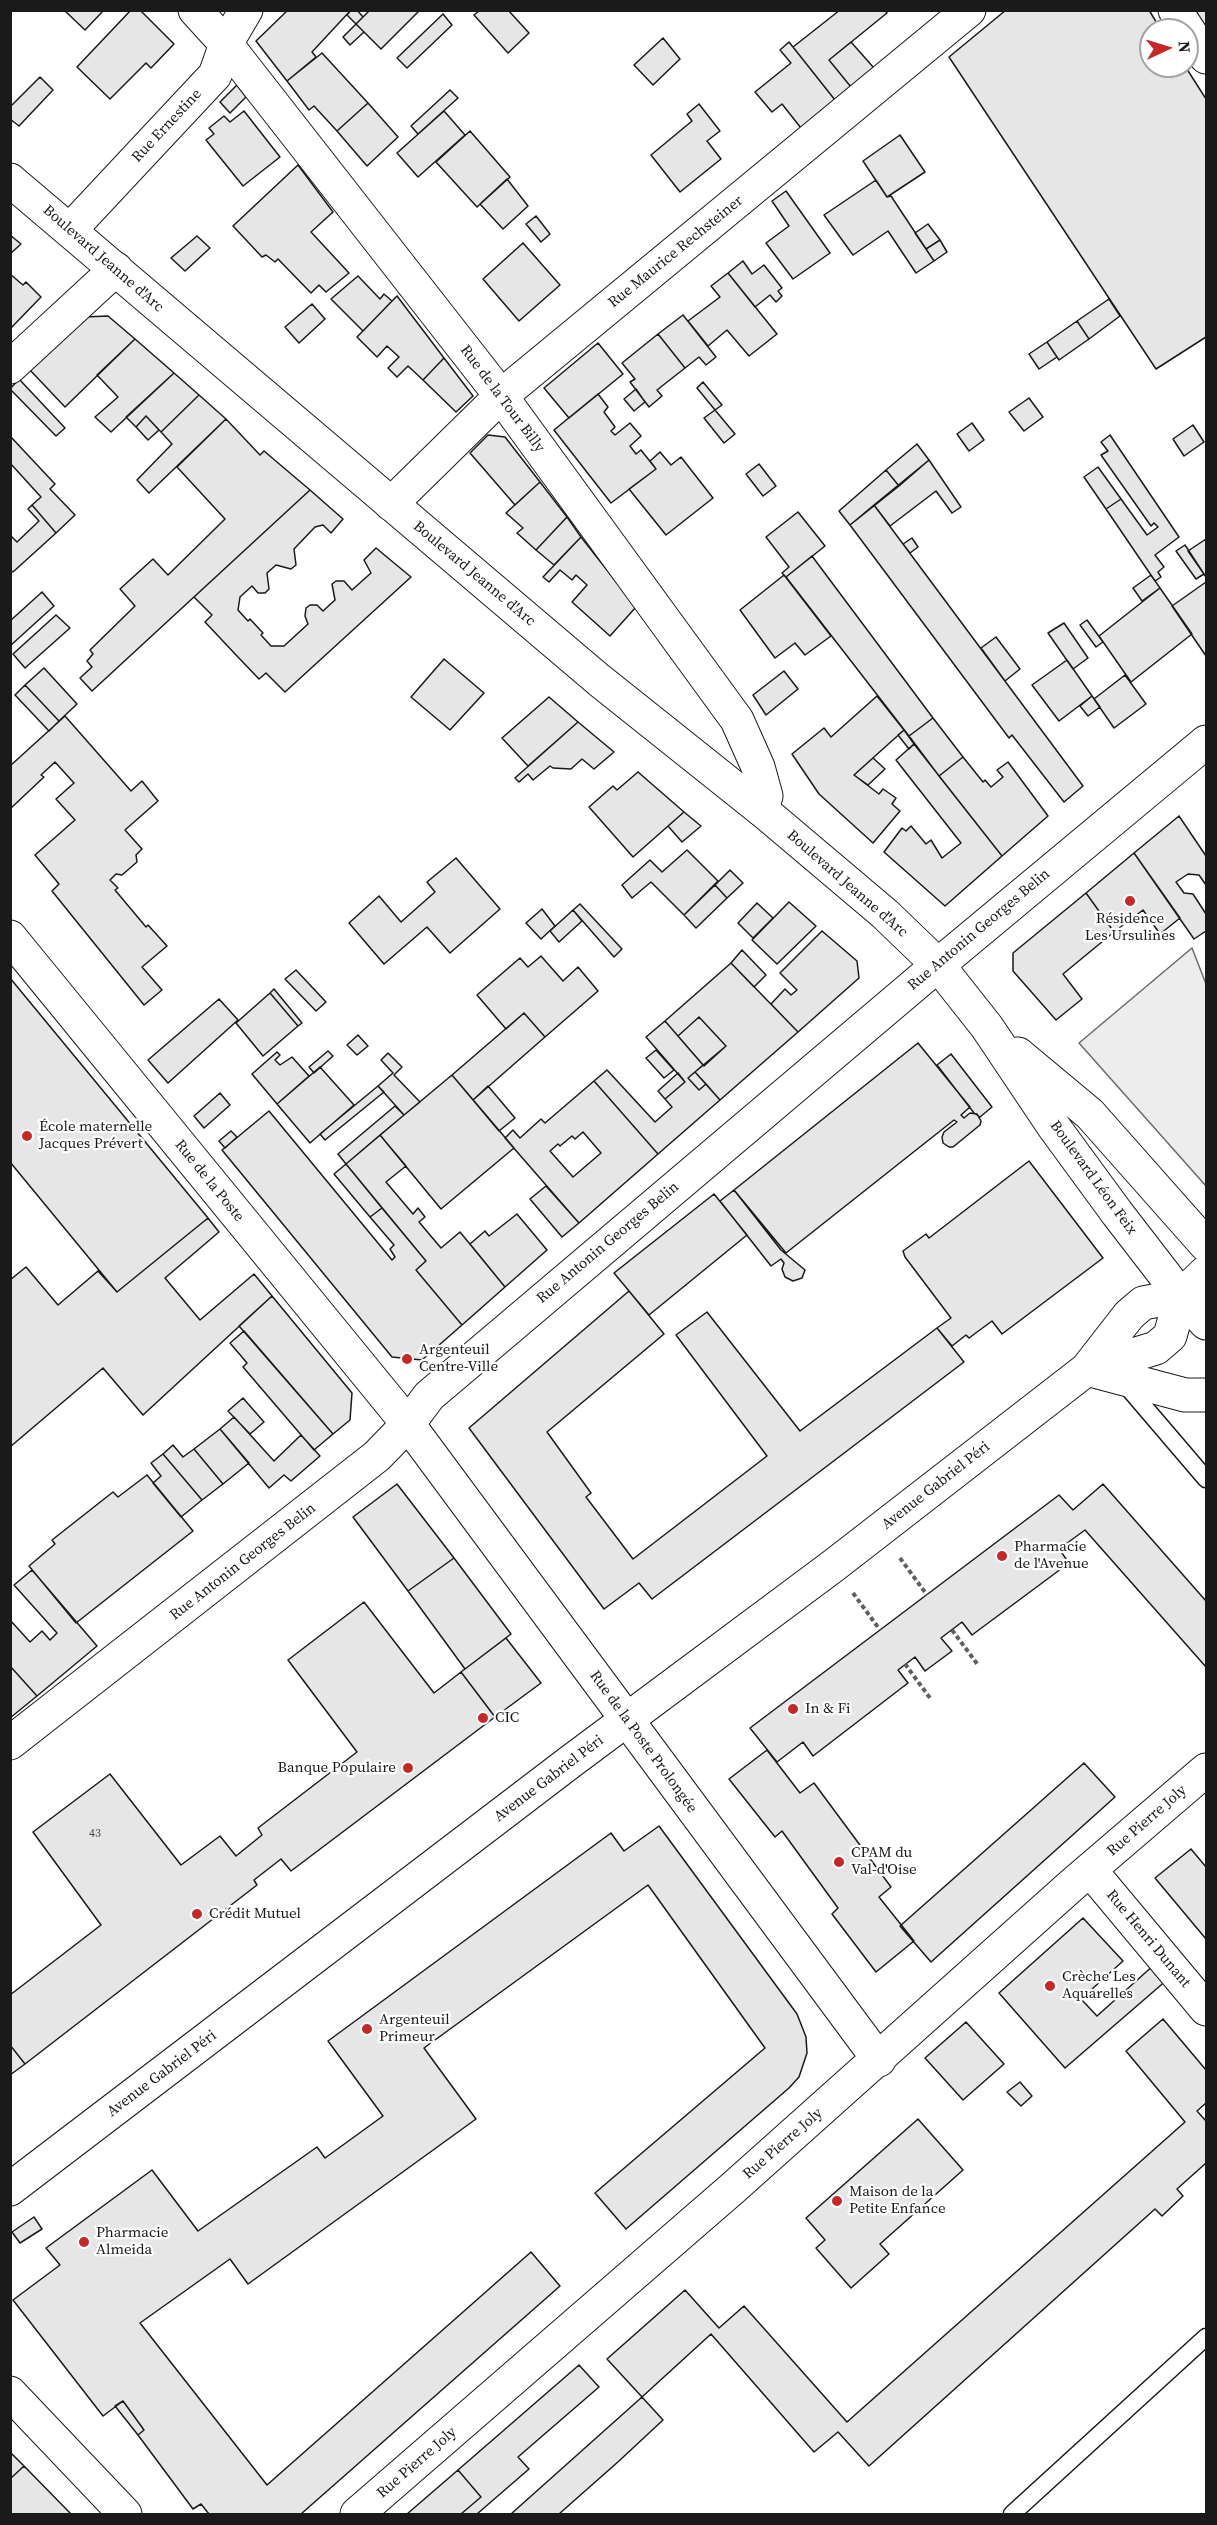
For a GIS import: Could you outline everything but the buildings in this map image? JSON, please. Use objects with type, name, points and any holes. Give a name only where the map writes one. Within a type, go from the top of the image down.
[{"type":"street","name":"Rue de la Tour Billy","points":[[195,10],[226,44],[501,396],[737,720],[758,766],[766,796],[762,810]]},
{"type":"street","name":"Rue Ernestine","points":[[70,230],[215,75],[226,44],[246,10]]},
{"type":"street","name":"Rue Maurice Rechsteiner","points":[[391,504],[501,396],[969,10]]},
{"type":"street","points":[[1175,10],[1206,57]]},
{"type":"street","name":"Boulevard Jeanne d'Arc","points":[[10,180],[599,680],[762,810],[885,914],[938,965]]},
{"type":"street","points":[[10,367],[116,269]]},
{"type":"street","name":"Rue Antonin Georges Belin","points":[[10,1743],[377,1456],[408,1424],[429,1396],[938,965],[1206,742]]},
{"type":"street","name":"Rue de la Poste","points":[[10,937],[408,1424]]},
{"type":"street","name":"Boulevard Léon Feix","points":[[938,965],[987,1027],[1054,1127],[1194,1300],[1206,1323]]},
{"type":"street","name":"Boulevard Léon Feix","points":[[987,1027],[1090,1114],[1206,1245]]},
{"type":"street","points":[[1194,1300],[1206,1272]]},
{"type":"street","name":"Avenue Gabriel Péri","points":[[10,2189],[833,1566],[1087,1369],[1156,1348],[1170,1336],[1194,1300]]},
{"type":"street","points":[[1087,1369],[1185,1395],[1206,1395]]},
{"type":"street","name":"Rue de la Poste Prolongée","points":[[408,1424],[879,2060]]},
{"type":"street","name":"Rue Pierre Joly","points":[[357,2514],[879,2060],[1090,1870],[1206,1770]]},
{"type":"street","name":"Rue Henri Dunant","points":[[1090,1870],[1206,2009]]},
{"type":"street","points":[[10,2393],[125,2514]]},
{"type":"lane","points":[[1120,1377],[1206,1479]]},
{"type":"lane","points":[[1012,2514],[1206,2337]]},
{"type":"path","points":[[880,1530],[927,1595]]},
{"type":"path","points":[[833,1566],[880,1630]]},
{"type":"path","points":[[952,1630],[978,1665]]},
{"type":"path","points":[[905,1664],[930,1698]]},
{"type":"shaded area","points":[[1192,948],[1206,984],[1206,1186],[1079,1043]]},
{"type":"place","name":"Résidence Les Ursulines","points":[[1130,901]]},
{"type":"place","name":"École maternelle Jacques Prévert","points":[[27,1136]]},
{"type":"place","name":"Argenteuil Centre-Ville","points":[[407,1359]]},
{"type":"place","name":"Pharmacie de l'Avenue","points":[[1002,1556]]},
{"type":"place","name":"In & Fi","points":[[793,1709]]},
{"type":"place","name":"CIC","points":[[483,1718]]},
{"type":"place","name":"Banque Populaire","points":[[408,1768]]},
{"type":"place","name":"CPAM du Val-d'Oise","points":[[839,1862]]},
{"type":"place","name":"Crédit Mutuel","points":[[197,1914]]},
{"type":"place","name":"Crèche Les Aquarelles","points":[[1050,1986]]},
{"type":"place","name":"Argenteuil Primeur","points":[[367,2029]]},
{"type":"place","name":"Maison de la Petite Enfance","points":[[837,2201]]},
{"type":"place","name":"Pharmacie Almeida","points":[[84,2242]]}]
